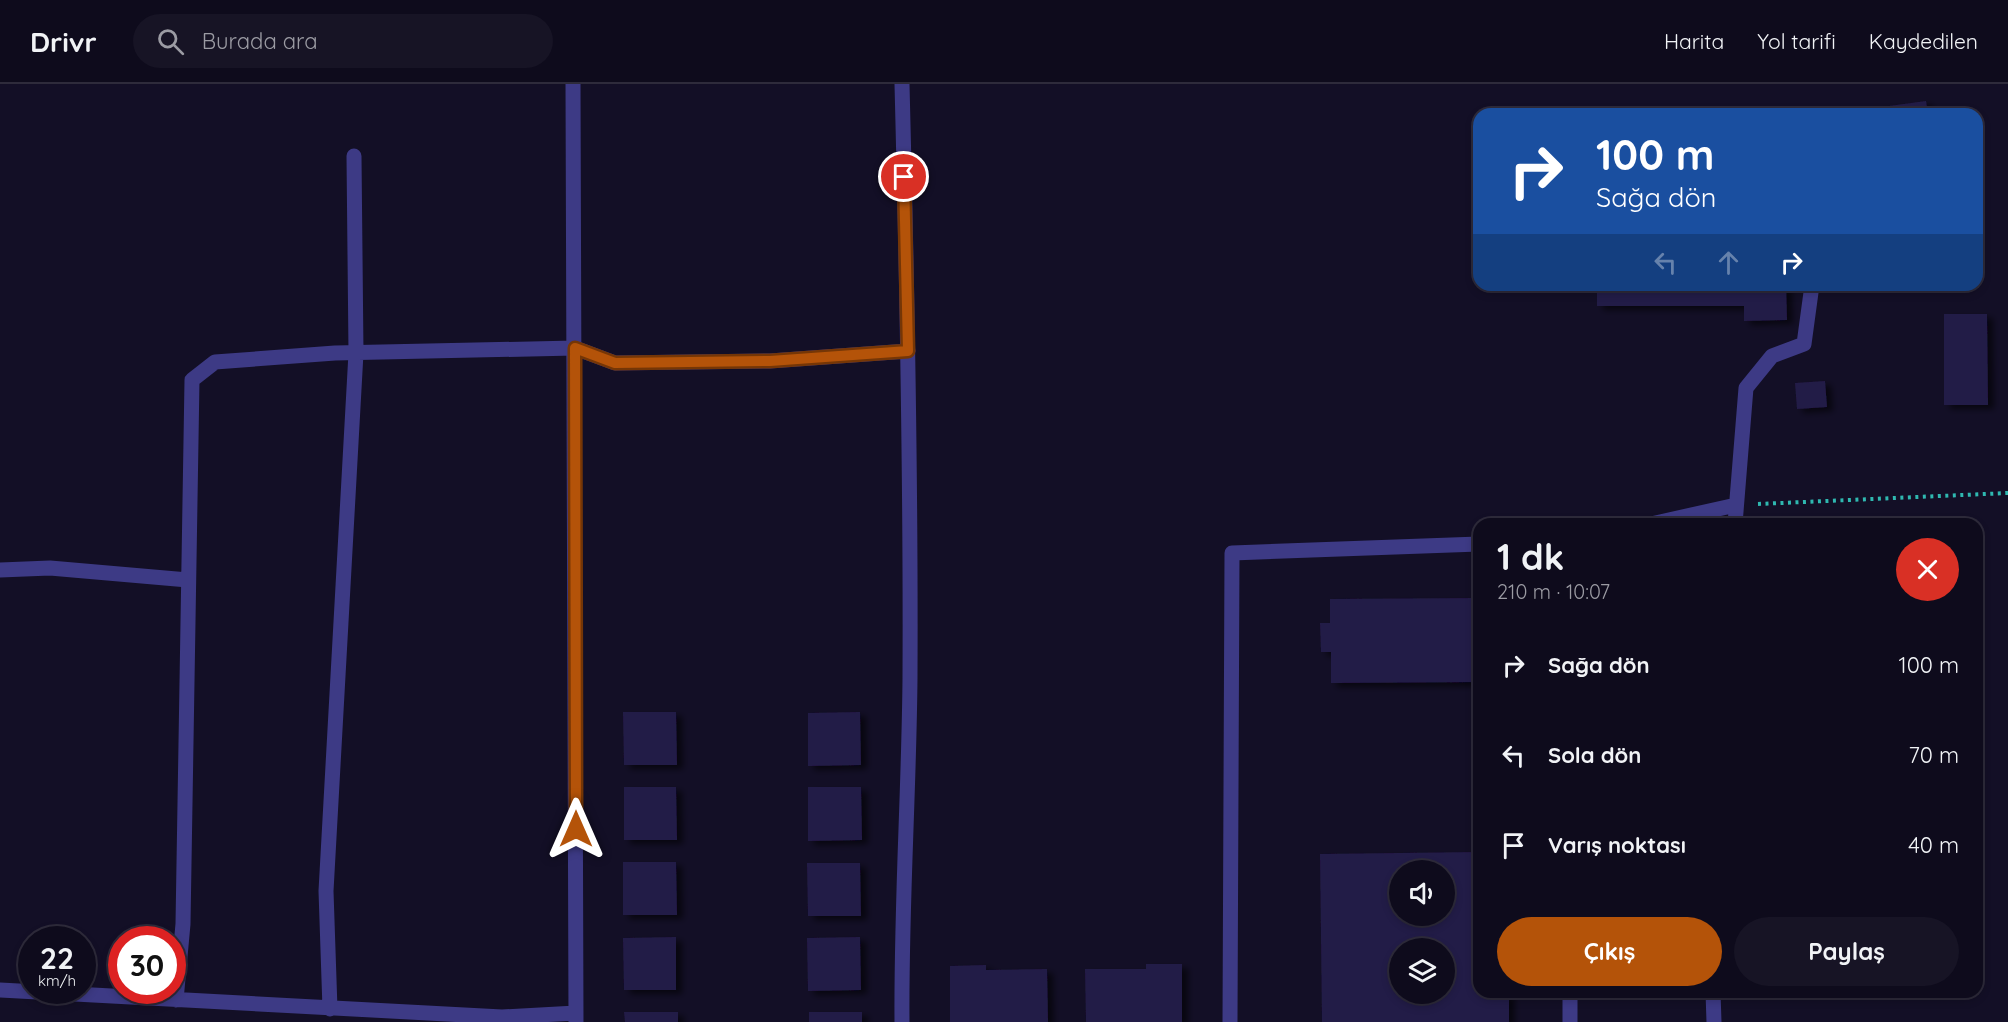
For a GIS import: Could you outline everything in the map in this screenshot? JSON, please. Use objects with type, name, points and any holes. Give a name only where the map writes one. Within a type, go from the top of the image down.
[{"type":"street","points":[[186,1001],[502,1017],[576,1017],[573,84]]},
{"type":"street","points":[[902,84],[908,351],[910,679],[901,944],[902,1022]]},
{"type":"street","points":[[330,1009],[326,891],[356,353],[354,156]]},
{"type":"street","points":[[1735,518],[1746,388],[1772,356],[1804,344],[1811,291]]},
{"type":"street","points":[[183,926],[192,380],[215,362],[356,353],[575,348],[615,363],[770,361],[908,351]]},
{"type":"street","points":[[1679,518],[1736,505]]},
{"type":"street","points":[[1230,1022],[1233,553],[1473,544]]},
{"type":"street","points":[[0,570],[50,568],[188,580]]},
{"type":"street","points":[[0,990],[108,996]]},
{"type":"street","points":[[1570,998],[1570,1022]]},
{"type":"street","points":[[1713,998],[1714,1022]]},
{"type":"path","points":[[1736,505],[2008,493]]},
{"type":"building","points":[[1926,101],[1927,108],[1874,108]]},
{"type":"building","points":[[1597,291],[1786,291],[1787,320],[1744,321],[1744,306],[1597,306]]},
{"type":"building","points":[[1944,314],[1987,314],[1988,405],[1944,405]]},
{"type":"building","points":[[1825,381],[1827,407],[1797,409],[1795,383]]},
{"type":"building","points":[[1473,598],[1473,682],[1331,683],[1331,652],[1321,652],[1320,623],[1330,623],[1330,599]]},
{"type":"building","points":[[623,712],[676,712],[677,765],[624,765]]},
{"type":"building","points":[[860,712],[861,765],[808,766],[808,713]]},
{"type":"building","points":[[624,787],[676,787],[677,840],[624,840]]},
{"type":"building","points":[[808,787],[861,787],[862,840],[808,841]]},
{"type":"building","points":[[1473,852],[1473,998],[1509,998],[1509,1022],[1322,1022],[1320,854]]},
{"type":"building","points":[[623,862],[676,862],[677,915],[623,915]]},
{"type":"building","points":[[807,863],[860,863],[861,916],[808,916]]},
{"type":"building","points":[[676,937],[676,990],[624,990],[623,938]]},
{"type":"building","points":[[860,937],[861,990],[808,991],[807,938]]},
{"type":"building","points":[[1146,964],[1182,964],[1182,1022],[1086,1022],[1085,969],[1146,969]]},
{"type":"building","points":[[986,965],[986,970],[1047,969],[1048,1022],[950,1022],[950,966]]},
{"type":"building","points":[[624,1012],[678,1012],[678,1022],[625,1022]]},
{"type":"building","points":[[809,1012],[862,1012],[862,1022],[809,1022]]},
{"type":"route","points":[[576,829],[575,348],[615,363],[770,361],[908,351],[904,177]]}]
